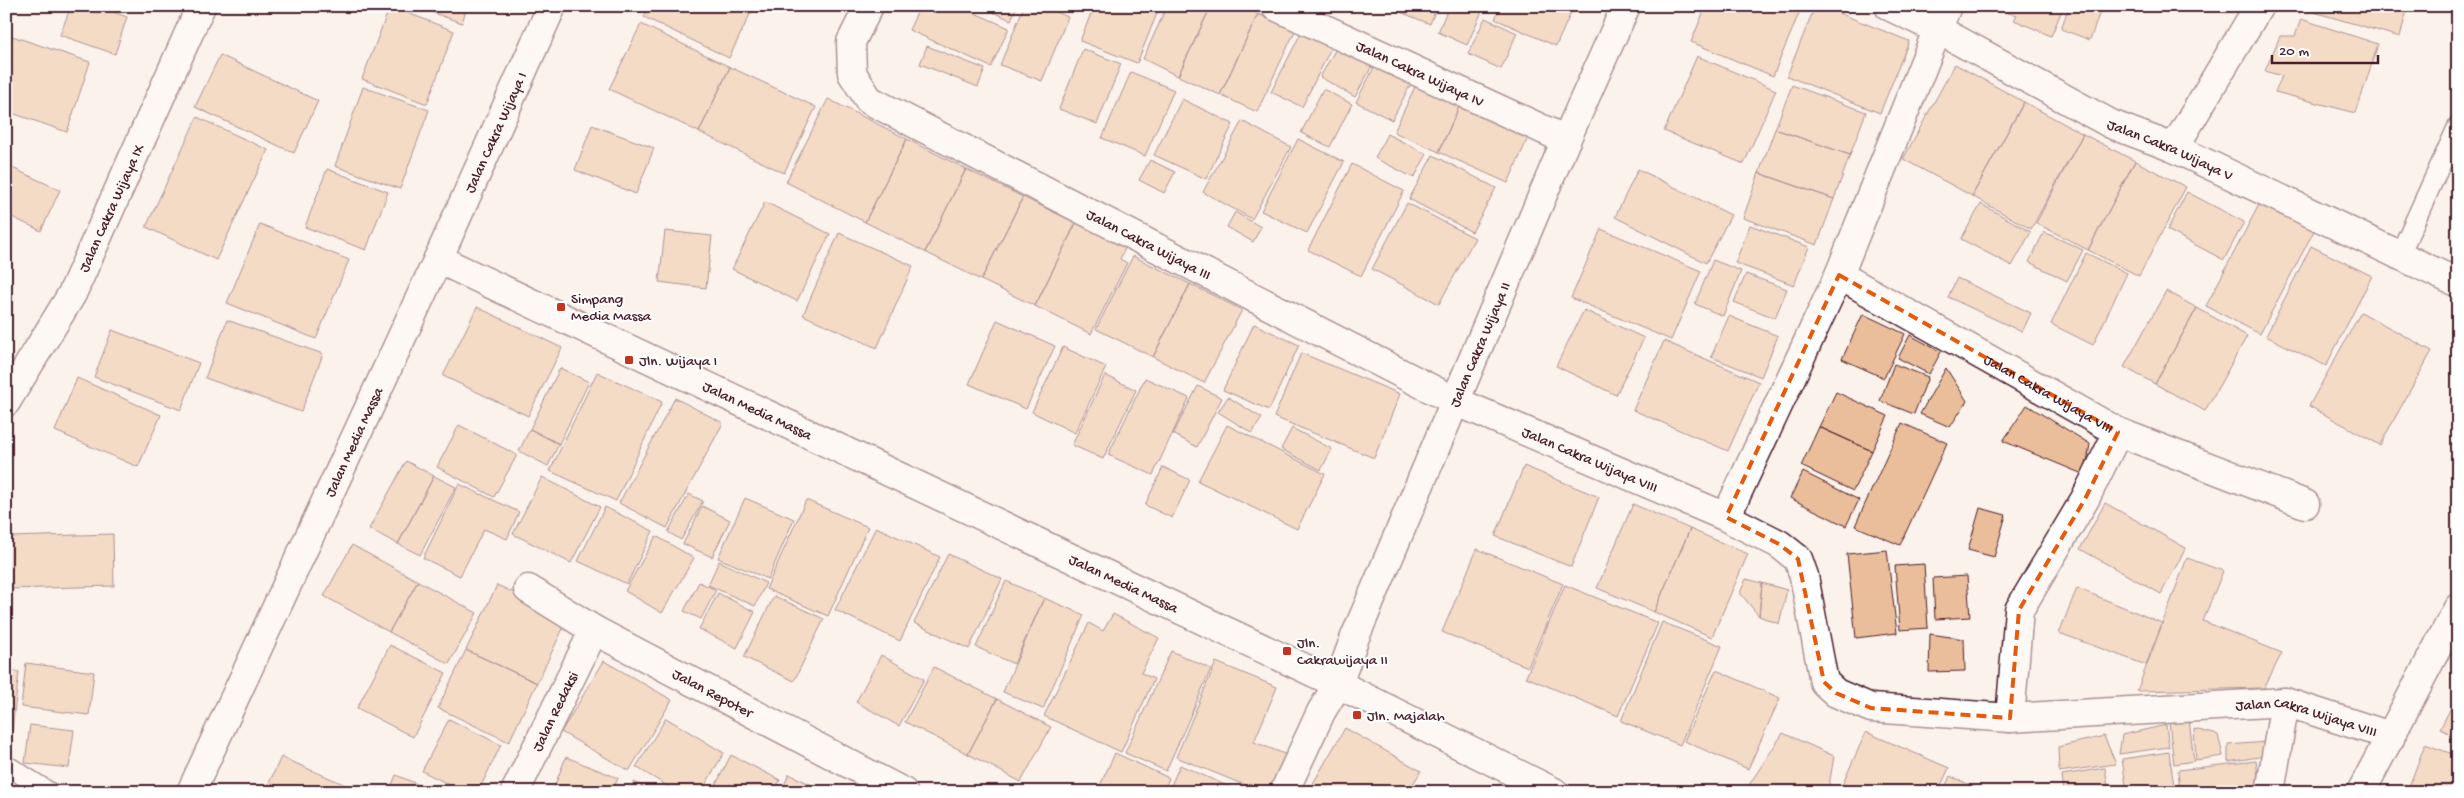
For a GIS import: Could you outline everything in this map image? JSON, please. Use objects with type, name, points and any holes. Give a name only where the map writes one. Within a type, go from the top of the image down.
[{"type":"street","name":"Jalan Cakra Wijaya IX","points":[[6,402],[72,294],[201,6]]},
{"type":"street","name":"Jalan Cakra Wijaya I","points":[[438,259],[552,6]]},
{"type":"street","name":"Jalan Cakra Wijaya III","points":[[869,6],[852,42],[852,73],[869,100],[1455,401]]},
{"type":"street","name":"Jalan Cakra Wijaya IV","points":[[1276,6],[1566,140]]},
{"type":"street","name":"Jalan Cakra Wijaya II","points":[[1284,792],[1321,712],[1338,684],[1355,637],[1455,401],[1566,140],[1626,6]]},
{"type":"street","name":"Jalan Cakra Wijaya V","points":[[1889,6],[1942,18],[2111,124],[2174,148],[2458,283]]},
{"type":"street","points":[[2174,148],[2259,6]]},
{"type":"street","points":[[1726,517],[1839,275],[1942,18]]},
{"type":"street","name":"Jalan Media Massa","points":[[191,792],[438,259],[1338,684],[1554,792]]},
{"type":"street","name":"Jalan Cakra Wijaya VIII","points":[[1839,275],[2118,432],[2085,499],[2020,610],[2010,718]]},
{"type":"street","name":"Jalan Cakra Wijaya VIII","points":[[1455,401],[1726,517],[1779,544],[1798,559],[1804,576],[1824,682],[1836,693],[1871,708],[2010,718],[2285,702],[2378,732],[2390,739]]},
{"type":"street","points":[[2118,432],[2305,504]]},
{"type":"street","name":"Jalan Repoter","points":[[528,589],[594,630],[903,792]]},
{"type":"street","points":[[2361,792],[2458,608]]},
{"type":"street","name":"Jalan Redaksi","points":[[515,792],[594,630]]},
{"type":"street","points":[[2271,786],[2285,702]]},
{"type":"lane","points":[[2399,256],[2458,126]]},
{"type":"lane","points":[[11,768],[41,790]]},
{"type":"highlighted area","points":[[1839,275],[2118,432],[2085,499],[2019,610],[2010,718],[1871,708],[1836,693],[1824,682],[1798,559],[1779,544],[1726,517]]},
{"type":"building","points":[[71,6],[96,6],[127,17],[115,54],[60,35]]},
{"type":"building","points":[[390,6],[454,31],[427,104],[362,79]]},
{"type":"building","points":[[413,6],[467,6],[462,23]]},
{"type":"building","points":[[649,6],[754,6],[729,58],[644,17]]},
{"type":"building","points":[[920,6],[959,6],[1009,28],[991,67],[909,30]]},
{"type":"building","points":[[979,6],[1017,6],[1011,20]]},
{"type":"building","points":[[1024,6],[1042,6],[1068,17],[1042,81],[1000,65]]},
{"type":"building","points":[[1094,6],[1160,6],[1137,63],[1080,41]]},
{"type":"building","points":[[1167,6],[1211,6],[1178,76],[1143,59]]},
{"type":"building","points":[[1211,6],[1240,6],[1258,14],[1220,95],[1178,76]]},
{"type":"building","points":[[1400,6],[1437,6],[1430,24],[1398,11]]},
{"type":"building","points":[[1449,6],[1477,6],[1483,9],[1467,45],[1438,32]]},
{"type":"building","points":[[1500,6],[1574,6],[1556,46],[1495,19]]},
{"type":"building","points":[[1706,6],[1802,6],[1773,76],[1691,42]]},
{"type":"building","points":[[1815,6],[1821,6],[1909,41],[1880,113],[1787,76]]},
{"type":"building","points":[[1999,6],[2064,6],[2051,36],[2014,20],[2017,15],[2008,13]]},
{"type":"building","points":[[2069,6],[2102,6],[2090,40],[2061,29]]},
{"type":"building","points":[[2293,6],[2408,6],[2400,37]]},
{"type":"building","points":[[1258,14],[1295,31],[1257,112],[1220,95]]},
{"type":"building","points":[[1485,18],[1517,33],[1501,69],[1468,54]]},
{"type":"building","points":[[2301,19],[2378,44],[2356,113],[2275,92],[2282,76],[2265,71],[2280,36],[2295,36]]},
{"type":"building","points":[[641,24],[730,67],[699,132],[609,89]]},
{"type":"building","points":[[1304,27],[1334,42],[1302,107],[1271,92]]},
{"type":"building","points":[[6,34],[90,62],[67,132],[6,111]]},
{"type":"building","points":[[1338,45],[1373,64],[1355,97],[1320,77]]},
{"type":"building","points":[[927,46],[985,69],[978,87],[920,64]]},
{"type":"building","points":[[1083,49],[1121,64],[1097,124],[1059,109]]},
{"type":"building","points":[[220,55],[318,101],[294,153],[195,107]]},
{"type":"building","points":[[1697,56],[1776,90],[1744,164],[1664,131]]},
{"type":"building","points":[[1379,58],[1415,76],[1392,120],[1356,102]]},
{"type":"building","points":[[1955,64],[2024,102],[1972,196],[1903,159]]},
{"type":"building","points":[[730,67],[816,107],[784,173],[699,132]]},
{"type":"building","points":[[1131,72],[1174,90],[1145,156],[1102,138]]},
{"type":"building","points":[[1418,80],[1462,100],[1439,152],[1394,132]]},
{"type":"building","points":[[1792,85],[1866,112],[1850,155],[1775,129]]},
{"type":"building","points":[[363,87],[429,110],[400,189],[335,166]]},
{"type":"building","points":[[1323,89],[1352,104],[1330,147],[1301,133]]},
{"type":"building","points":[[828,99],[907,139],[865,222],[786,182]]},
{"type":"building","points":[[1182,99],[1233,124],[1206,179],[1154,155]]},
{"type":"building","points":[[1462,100],[1531,131],[1508,183],[1439,152]]},
{"type":"building","points":[[2024,102],[2083,134],[2031,229],[1972,196]]},
{"type":"building","points":[[197,117],[268,150],[216,260],[146,227]]},
{"type":"building","points":[[1242,121],[1291,147],[1252,219],[1203,192]]},
{"type":"building","points":[[592,125],[654,148],[636,194],[575,170]]},
{"type":"building","points":[[1775,129],[1850,155],[1834,199],[1759,173]]},
{"type":"building","points":[[1387,134],[1427,154],[1414,178],[1375,158]]},
{"type":"building","points":[[2083,134],[2135,161],[2088,250],[2036,223]]},
{"type":"building","points":[[907,139],[966,169],[925,252],[865,222]]},
{"type":"building","points":[[1298,139],[1344,162],[1307,233],[1261,211]]},
{"type":"building","points":[[1433,155],[1496,188],[1472,232],[1409,199]]},
{"type":"building","points":[[1150,160],[1175,172],[1164,193],[1139,180]]},
{"type":"building","points":[[2135,161],[2186,187],[2139,276],[2088,250]]},
{"type":"building","points":[[1352,164],[1404,191],[1361,276],[1308,250]]},
{"type":"building","points":[[6,165],[60,190],[41,231],[6,214]]},
{"type":"building","points":[[327,169],[388,192],[366,250],[305,227]]},
{"type":"building","points":[[966,169],[1023,197],[981,280],[925,252]]},
{"type":"building","points":[[1638,169],[1731,215],[1706,263],[1615,217]]},
{"type":"building","points":[[1759,173],[1834,199],[1817,245],[1743,218]]},
{"type":"building","points":[[2187,192],[2244,222],[2224,260],[2167,230]]},
{"type":"building","points":[[2264,195],[2318,223],[2260,334],[2206,306]]},
{"type":"building","points":[[1023,197],[1076,223],[1035,306],[981,280]]},
{"type":"building","points":[[765,202],[830,234],[797,301],[732,269]]},
{"type":"building","points":[[1407,203],[1475,238],[1439,304],[1372,269]]},
{"type":"building","points":[[1981,204],[2031,232],[2012,266],[1961,239]]},
{"type":"building","points":[[1235,212],[1261,227],[1253,242],[1227,227]]},
{"type":"building","points":[[1076,223],[1126,246],[1120,259],[1127,263],[1091,334],[1035,306]]},
{"type":"building","points":[[260,224],[349,260],[316,339],[227,303]]},
{"type":"building","points":[[1750,225],[1809,247],[1794,285],[1735,263]]},
{"type":"building","points":[[1601,229],[1701,271],[1671,340],[1571,298]]},
{"type":"building","points":[[665,231],[712,236],[706,288],[659,282]]},
{"type":"building","points":[[2044,232],[2083,250],[2067,281],[2029,262]]},
{"type":"building","points":[[839,233],[913,266],[877,348],[803,315]]},
{"type":"building","points":[[2311,246],[2372,276],[2326,366],[2266,336]]},
{"type":"building","points":[[2086,253],[2127,273],[2093,345],[2051,324]]},
{"type":"building","points":[[1133,256],[1190,284],[1153,357],[1096,329]]},
{"type":"building","points":[[1713,260],[1741,271],[1723,316],[1695,304]]},
{"type":"building","points":[[1746,274],[1787,289],[1775,318],[1734,302]]},
{"type":"building","points":[[1957,278],[2031,313],[2022,332],[1948,297]]},
{"type":"building","points":[[1190,284],[1242,310],[1204,383],[1153,357]]},
{"type":"building","points":[[2166,291],[2197,308],[2155,384],[2124,367]]},
{"type":"building","points":[[6,299],[10,301],[6,312]]},
{"type":"building","points":[[477,307],[562,348],[528,416],[443,376]]},
{"type":"building","points":[[2197,308],[2247,336],[2205,411],[2155,384]]},
{"type":"building","points":[[1584,310],[1644,338],[1616,395],[1556,366]]},
{"type":"building","points":[[2361,312],[2432,351],[2380,445],[2309,406]]},
{"type":"building","points":[[1863,314],[1905,334],[1884,378],[1842,359]]},
{"type":"building","points":[[1729,316],[1778,336],[1761,377],[1711,357]]},
{"type":"building","points":[[227,320],[323,354],[301,412],[205,378]]},
{"type":"building","points":[[997,320],[1055,346],[1026,409],[969,384]]},
{"type":"building","points":[[1254,324],[1299,345],[1269,410],[1223,390]]},
{"type":"building","points":[[112,330],[199,363],[181,410],[94,377]]},
{"type":"building","points":[[1910,335],[1941,352],[1929,374],[1898,358]]},
{"type":"building","points":[[1664,341],[1759,382],[1728,451],[1633,410]]},
{"type":"building","points":[[1063,347],[1106,367],[1075,433],[1032,412]]},
{"type":"building","points":[[1301,353],[1400,394],[1374,458],[1274,417]]},
{"type":"building","points":[[1894,364],[1928,377],[1914,414],[1880,401]]},
{"type":"building","points":[[560,368],[589,382],[559,444],[530,429]]},
{"type":"building","points":[[1946,368],[1967,401],[1950,427],[1920,414]]},
{"type":"building","points":[[597,372],[662,402],[616,501],[550,471]]},
{"type":"building","points":[[1105,375],[1136,390],[1103,459],[1072,445]]},
{"type":"building","points":[[77,378],[161,415],[138,467],[55,431]]},
{"type":"building","points":[[1145,378],[1189,398],[1153,475],[1108,455]]},
{"type":"building","points":[[1198,386],[1222,398],[1197,447],[1173,434]]},
{"type":"building","points":[[1836,392],[1888,416],[1872,451],[1819,427]]},
{"type":"building","points":[[1228,397],[1262,418],[1252,433],[1218,412]]},
{"type":"building","points":[[675,398],[723,423],[667,528],[619,503]]},
{"type":"building","points":[[2027,405],[2090,444],[2085,475],[2003,441]]},
{"type":"building","points":[[1902,423],[1947,443],[1900,545],[1855,526]]},
{"type":"building","points":[[459,425],[517,455],[494,497],[437,467]]},
{"type":"building","points":[[1227,425],[1325,474],[1297,529],[1198,481]]},
{"type":"building","points":[[1819,427],[1872,451],[1853,491],[1801,466]]},
{"type":"building","points":[[1292,428],[1332,449],[1321,470],[1281,449]]},
{"type":"building","points":[[530,429],[559,444],[548,466],[519,451]]},
{"type":"building","points":[[406,461],[434,476],[398,544],[369,529]]},
{"type":"building","points":[[1524,466],[1599,497],[1571,567],[1495,536]]},
{"type":"building","points":[[1163,467],[1190,480],[1172,518],[1145,505]]},
{"type":"building","points":[[1803,472],[1859,500],[1846,526],[1790,498]]},
{"type":"building","points":[[434,476],[456,487],[420,555],[398,544]]},
{"type":"building","points":[[542,477],[600,507],[571,563],[513,534]]},
{"type":"building","points":[[459,484],[519,512],[507,539],[484,529],[460,576],[423,558]]},
{"type":"building","points":[[689,494],[703,501],[681,540],[668,532]]},
{"type":"building","points":[[745,498],[794,519],[768,579],[718,558]]},
{"type":"building","points":[[806,500],[868,527],[828,616],[766,589]]},
{"type":"building","points":[[2105,503],[2186,548],[2161,594],[2080,549]]},
{"type":"building","points":[[1633,504],[1690,529],[1654,612],[1597,588]]},
{"type":"building","points":[[702,506],[730,520],[712,557],[683,544]]},
{"type":"building","points":[[605,507],[653,531],[627,584],[578,561]]},
{"type":"building","points":[[1980,508],[2006,515],[1994,557],[1968,550]]},
{"type":"building","points":[[876,527],[940,557],[900,641],[835,610]]},
{"type":"building","points":[[1690,529],[1748,554],[1712,637],[1654,612]]},
{"type":"building","points":[[113,534],[114,586],[9,589],[8,537]]},
{"type":"building","points":[[656,536],[694,558],[662,613],[625,591]]},
{"type":"building","points":[[352,545],[418,581],[389,632],[324,596]]},
{"type":"building","points":[[1477,549],[1563,584],[1528,667],[1442,632]]},
{"type":"building","points":[[1887,550],[1897,633],[1856,638],[1847,554]]},
{"type":"building","points":[[948,554],[1002,579],[969,649],[914,623]]},
{"type":"building","points":[[2187,558],[2223,571],[2203,621],[2282,653],[2264,688],[2137,691]]},
{"type":"building","points":[[719,561],[766,583],[755,606],[708,585]]},
{"type":"building","points":[[1924,564],[1928,628],[1900,630],[1895,566]]},
{"type":"building","points":[[1967,576],[1970,617],[1935,619],[1933,578]]},
{"type":"building","points":[[1746,579],[1762,583],[1759,616],[1740,593]]},
{"type":"building","points":[[418,581],[477,613],[449,664],[389,632]]},
{"type":"building","points":[[1006,581],[1044,598],[1014,664],[976,647]]},
{"type":"building","points":[[699,582],[716,590],[701,619],[684,611]]},
{"type":"building","points":[[1762,583],[1787,590],[1779,624],[1759,616]]},
{"type":"building","points":[[497,585],[568,618],[537,683],[466,650]]},
{"type":"building","points":[[1565,585],[1658,623],[1618,716],[1526,677]]},
{"type":"building","points":[[2077,588],[2162,623],[2146,665],[2059,633]]},
{"type":"building","points":[[718,593],[755,612],[737,648],[699,629]]},
{"type":"building","points":[[774,596],[824,619],[794,681],[744,657]]},
{"type":"building","points":[[1044,598],[1084,615],[1043,709],[1003,692]]},
{"type":"building","points":[[1113,614],[1159,638],[1141,673],[1154,679],[1121,752],[1044,716],[1089,623],[1103,631]]},
{"type":"building","points":[[1662,622],[1722,646],[1680,745],[1621,721]]},
{"type":"building","points":[[1930,634],[1964,639],[1965,671],[1929,672]]},
{"type":"building","points":[[390,645],[446,673],[413,737],[357,708]]},
{"type":"building","points":[[466,650],[537,683],[509,742],[438,708]]},
{"type":"building","points":[[1171,651],[1211,669],[1166,771],[1125,753]]},
{"type":"building","points":[[881,655],[924,679],[899,726],[856,702]]},
{"type":"building","points":[[604,661],[672,700],[629,771],[561,732]]},
{"type":"building","points":[[1216,662],[1277,687],[1254,742],[1287,755],[1273,792],[1264,792],[1176,757]]},
{"type":"building","points":[[26,663],[94,672],[89,715],[21,707]]},
{"type":"building","points":[[934,667],[997,699],[968,754],[905,722]]},
{"type":"building","points":[[6,670],[19,672],[12,730],[6,729]]},
{"type":"building","points":[[1716,670],[1780,698],[1748,769],[1684,741]]},
{"type":"building","points":[[2458,694],[2458,737],[2440,729]]},
{"type":"building","points":[[997,699],[1051,727],[1021,782],[968,754]]},
{"type":"building","points":[[666,718],[724,753],[701,792],[677,792],[636,767]]},
{"type":"building","points":[[449,719],[501,745],[478,792],[464,792],[422,771]]},
{"type":"building","points":[[2189,720],[2194,761],[2174,764],[2169,722]]},
{"type":"building","points":[[30,725],[74,730],[69,768],[25,763]]},
{"type":"building","points":[[2166,725],[2169,747],[2119,754],[2122,735]]},
{"type":"building","points":[[1345,728],[1421,771],[1408,792],[1308,792]]},
{"type":"building","points":[[2194,729],[2218,735],[2223,756],[2196,760]]},
{"type":"building","points":[[1866,732],[1949,768],[1938,792],[1839,792]]},
{"type":"building","points":[[1783,733],[1834,756],[1828,792],[1757,792],[1747,788]]},
{"type":"building","points":[[2104,736],[2116,764],[2059,772],[2058,747]]},
{"type":"building","points":[[6,738],[10,739],[6,767]]},
{"type":"building","points":[[2266,742],[2271,755],[2228,762],[2228,745]]},
{"type":"building","points":[[2425,744],[2458,756],[2458,792],[2407,792]]},
{"type":"building","points":[[2169,752],[2175,792],[2127,792],[2122,759]]},
{"type":"building","points":[[1115,753],[1169,778],[1163,792],[1097,792]]},
{"type":"building","points":[[731,755],[780,780],[774,792],[712,792]]},
{"type":"building","points":[[281,757],[348,786],[346,792],[265,792]]},
{"type":"building","points":[[566,757],[618,778],[612,792],[552,792]]},
{"type":"building","points":[[2256,761],[2260,792],[2180,792],[2178,770]]},
{"type":"building","points":[[1180,765],[1234,789],[1233,792],[1168,792]]},
{"type":"building","points":[[2105,768],[2109,792],[2064,792],[2062,775]]},
{"type":"building","points":[[789,774],[827,792],[781,792]]},
{"type":"building","points":[[396,775],[436,792],[389,792]]},
{"type":"building","points":[[1950,776],[1981,790],[1980,792],[1943,792]]},
{"type":"building","points":[[634,782],[655,792],[629,792]]},
{"type":"building","points":[[1428,784],[1440,792],[1423,792]]},
{"type":"place","name":"Simpang Media Massa","points":[[561,307]]},
{"type":"place","name":"Jln. Wijaya I","points":[[629,360]]},
{"type":"place","name":"Jln. Cakrawijaya II","points":[[1287,651]]},
{"type":"place","name":"Jln. Majalah","points":[[1357,715]]}]
